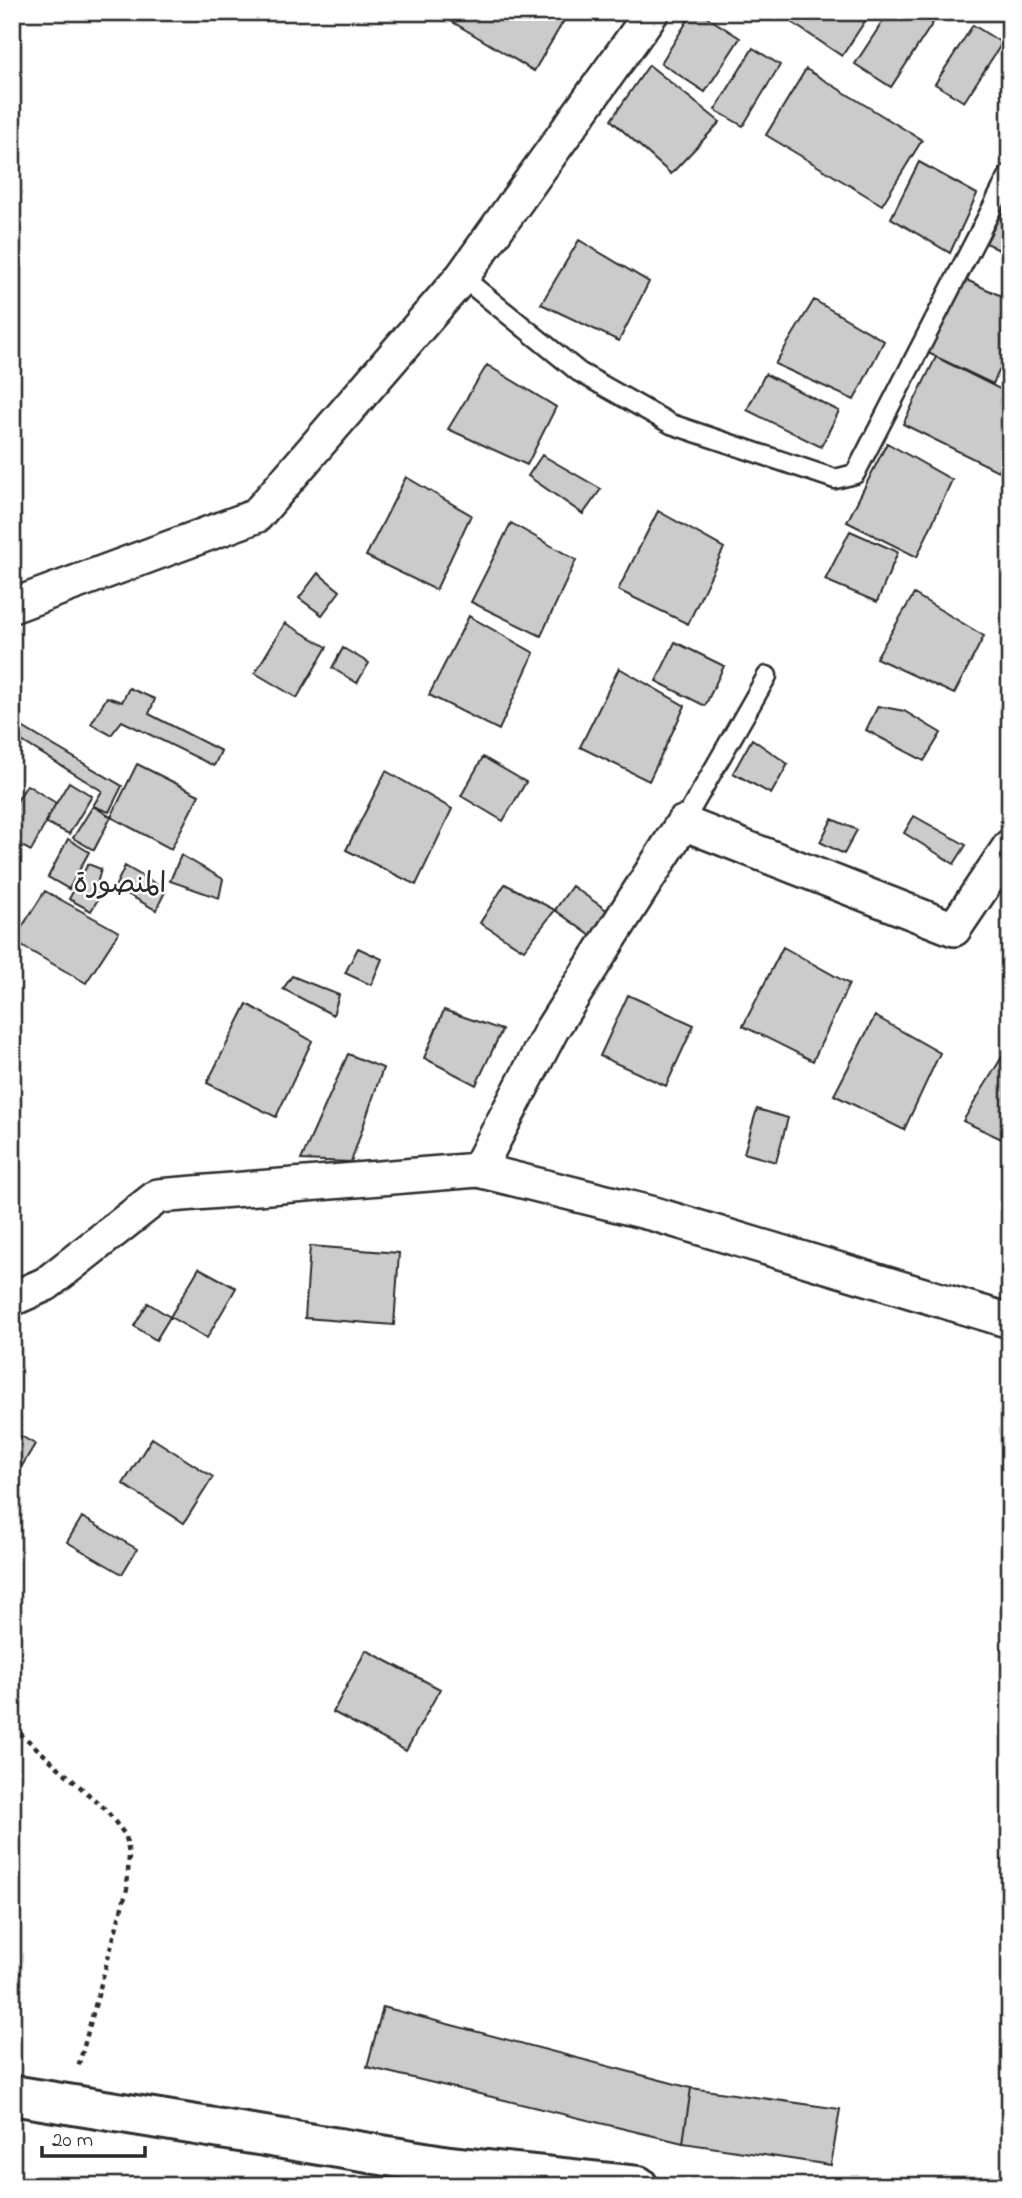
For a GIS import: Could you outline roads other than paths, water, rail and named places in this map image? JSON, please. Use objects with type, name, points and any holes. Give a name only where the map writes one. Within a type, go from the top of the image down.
[{"type":"main road","points":[[12,2095],[449,2166],[638,2186]]},
{"type":"street","points":[[12,606],[256,516],[462,277],[652,12]]},
{"type":"street","points":[[478,1170],[552,1029],[683,823],[954,929],[1010,846]]},
{"type":"street","points":[[12,1299],[46,1284],[158,1196],[478,1170],[654,1214],[1010,1321]]},
{"type":"lane","points":[[462,277],[579,372],[671,424],[835,479],[855,474],[1010,173]]},
{"type":"lane","points":[[683,823],[767,676]]},
{"type":"district","name":"المنصورة","points":[[120,882]]}]
